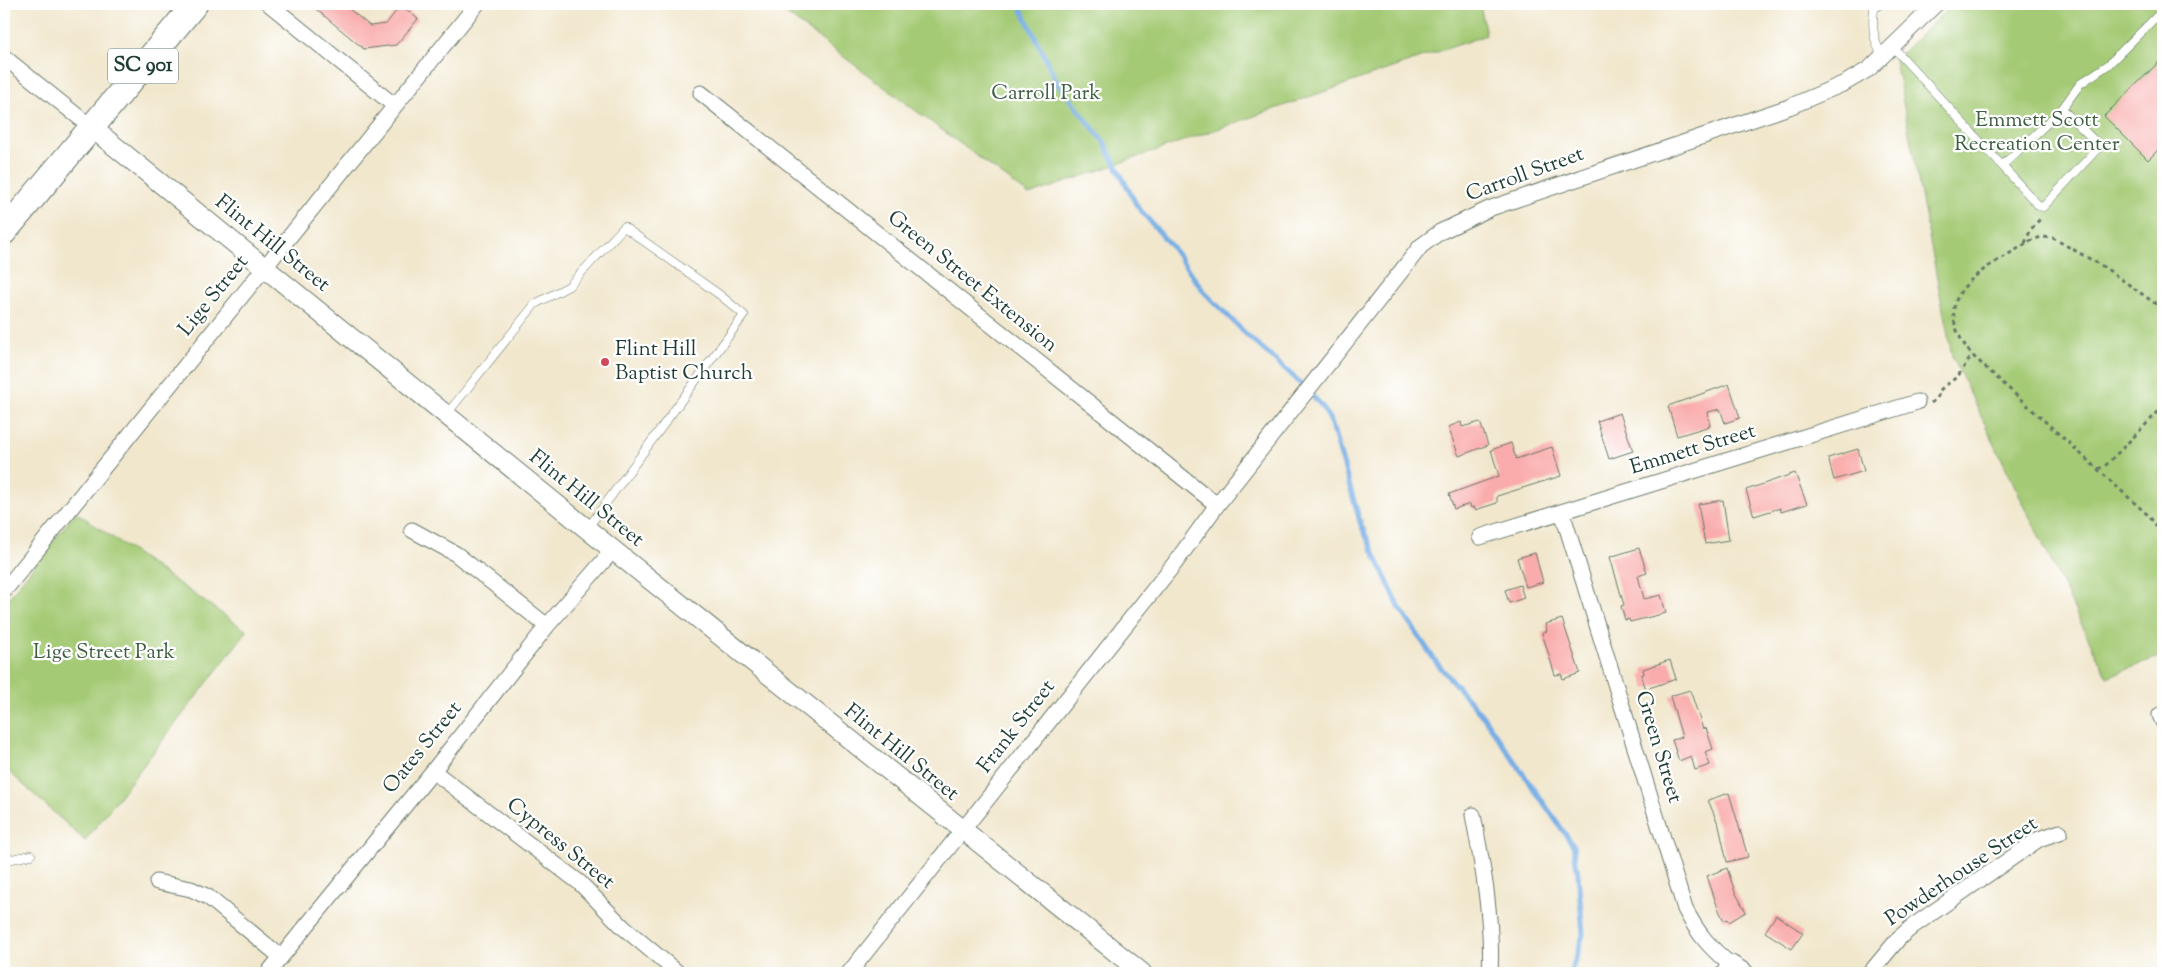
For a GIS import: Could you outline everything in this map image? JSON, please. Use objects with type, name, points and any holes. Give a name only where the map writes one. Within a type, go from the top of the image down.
[{"type":"highway","name":"SC 901","points":[[4,232],[195,4]]},
{"type":"street","points":[[269,4],[395,106]]},
{"type":"street","name":"Lige Street","points":[[4,591],[477,4]]},
{"type":"street","name":"Carroll Street","points":[[1217,505],[1421,246],[1440,232],[1491,208],[1789,107],[1845,83],[1869,69],[1936,4]]},
{"type":"street","name":"Flint Hill Street","points":[[4,57],[265,266],[586,529],[1142,973]]},
{"type":"street","name":"Green Street Extension","points":[[701,92],[1217,505]]},
{"type":"street","name":"Emmett Street","points":[[1480,537],[1921,404]]},
{"type":"street","name":"Frank Street","points":[[849,973],[1217,505]]},
{"type":"street","name":"Green Street","points":[[1562,512],[1685,909],[1700,937],[1734,970]]},
{"type":"street","points":[[412,530],[456,554],[547,626]]},
{"type":"street","name":"Oates Street","points":[[268,973],[547,626],[613,550]]},
{"type":"street","name":"Cypress Street","points":[[433,770],[580,883],[622,927],[678,973]]},
{"type":"street","points":[[1473,815],[1488,906],[1490,973]]},
{"type":"street","name":"Powderhouse Street","points":[[1870,973],[1899,938],[1913,926],[2039,839],[2060,832]]},
{"type":"street","points":[[157,882],[191,889],[208,897],[281,956]]},
{"type":"lane","points":[[1880,4],[1874,9],[1875,44],[1888,52],[2002,166],[2039,206],[2043,207],[2100,146],[2062,109]]},
{"type":"lane","points":[[2002,166],[2062,109],[2080,84],[2108,65],[2163,10]]},
{"type":"lane","points":[[446,415],[535,304],[568,286],[624,227],[744,315],[586,529]]},
{"type":"lane","points":[[4,855],[12,859],[31,855]]},
{"type":"path","points":[[2025,244],[2031,229],[2043,216],[2043,207]]},
{"type":"path","points":[[2163,309],[2104,267],[2053,238],[2041,237],[2025,244],[1968,280],[1958,293],[1953,306],[1954,321],[1959,336],[1972,355],[2149,516],[2163,535]]},
{"type":"path","points":[[1921,404],[1932,403],[1937,398],[1941,389],[1958,376],[1972,355]]},
{"type":"path","points":[[2098,469],[2105,466],[2163,407]]},
{"type":"green space","name":"Carroll Park","points":[[773,4],[1480,4],[1486,35],[1029,195]]},
{"type":"green space","name":"Emmett Scott Recreation Center","points":[[1952,4],[2163,4],[2163,655],[2107,677],[1952,356],[1895,60]]},
{"type":"green space","name":"Lige Street Park","points":[[76,512],[247,631],[85,841],[4,767],[4,604]]},
{"type":"building","points":[[310,4],[343,4],[370,26],[386,24],[401,5],[418,19],[396,45],[364,49]]},
{"type":"building","points":[[2163,58],[2163,145],[2148,160],[2104,116]]},
{"type":"building","points":[[1729,384],[1740,418],[1725,423],[1720,409],[1708,412],[1710,426],[1677,436],[1668,406]]},
{"type":"building","points":[[1620,413],[1633,451],[1609,459],[1597,421]]},
{"type":"building","points":[[1461,422],[1462,427],[1480,422],[1488,445],[1459,456],[1448,427]]},
{"type":"building","points":[[1511,443],[1516,459],[1552,447],[1561,476],[1497,496],[1497,503],[1475,510],[1474,507],[1471,508],[1470,504],[1454,509],[1449,494],[1499,476],[1491,450]]},
{"type":"building","points":[[1858,449],[1864,471],[1834,480],[1828,458]]},
{"type":"building","points":[[1795,473],[1807,504],[1781,512],[1780,508],[1754,516],[1746,490]]},
{"type":"building","points":[[1723,500],[1729,540],[1705,544],[1698,504]]},
{"type":"building","points":[[1639,548],[1647,573],[1638,576],[1644,599],[1661,595],[1666,613],[1630,622],[1629,619],[1625,620],[1621,606],[1624,605],[1610,557]]},
{"type":"building","points":[[1535,553],[1543,582],[1526,587],[1517,558]]},
{"type":"building","points":[[1520,585],[1524,598],[1509,603],[1505,590]]},
{"type":"building","points":[[1562,619],[1580,673],[1563,679],[1561,674],[1555,675],[1542,633],[1547,631],[1545,624]]},
{"type":"building","points":[[1670,660],[1676,679],[1646,689],[1641,675],[1644,674],[1643,669]]},
{"type":"building","points":[[1690,690],[1703,729],[1706,728],[1713,749],[1705,752],[1710,765],[1695,770],[1691,756],[1679,761],[1672,740],[1682,737],[1670,696]]},
{"type":"building","points":[[1729,793],[1748,857],[1727,862],[1719,826],[1708,800]]},
{"type":"building","points":[[1727,868],[1735,892],[1746,912],[1729,922],[1727,919],[1724,921],[1707,876]]},
{"type":"building","points":[[1776,915],[1803,933],[1792,949],[1765,932]]},
{"type":"waterway","points":[[1019,4],[1058,84],[1104,142],[1137,206],[1171,246],[1205,293],[1322,406],[1331,422],[1361,525],[1399,607],[1436,662],[1485,719],[1573,845],[1578,874],[1583,935],[1571,973]]},
{"type":"place","name":"Flint Hill Baptist Church","points":[[605,362]]}]
